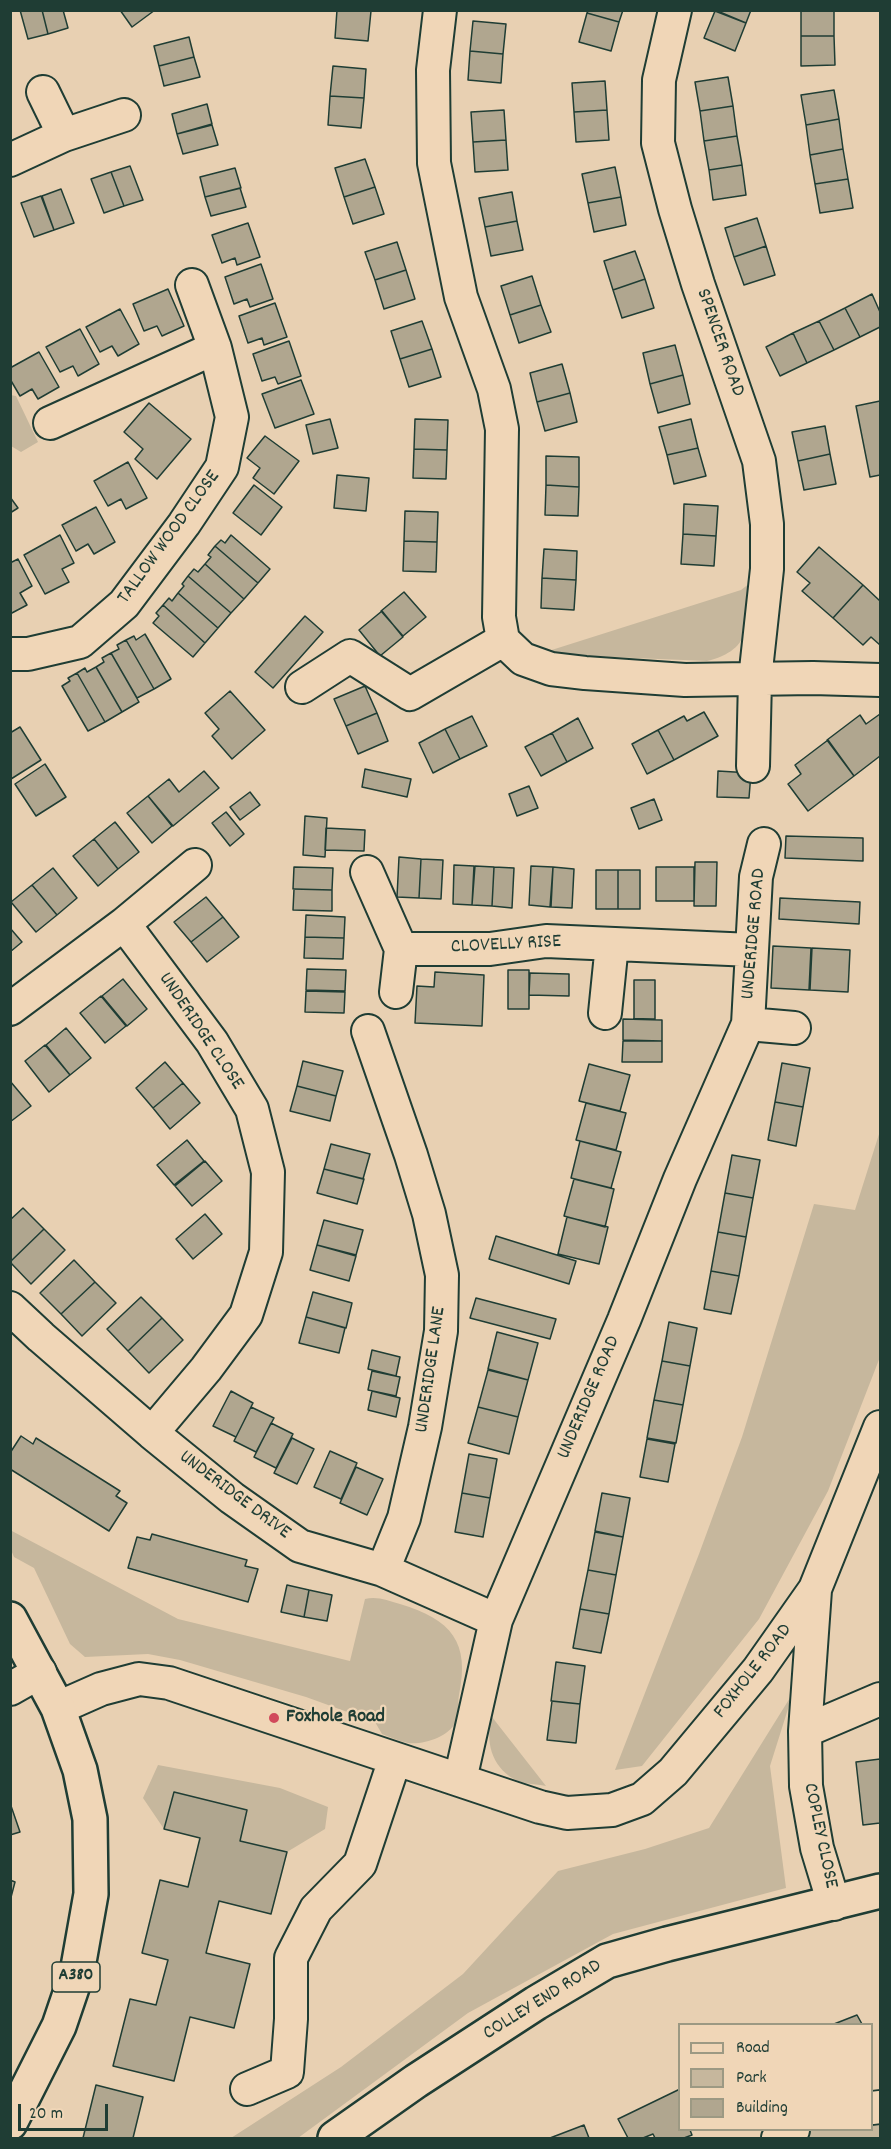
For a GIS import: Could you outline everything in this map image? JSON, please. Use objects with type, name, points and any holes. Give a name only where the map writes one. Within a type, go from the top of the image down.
[{"type":"main road","name":"A380","points":[[10,1619],[58,1708],[80,1770],[90,1819],[91,1894],[77,1973],[59,2026],[10,2122]]},
{"type":"main road","name":"COLLEY END ROAD","points":[[335,2139],[416,2081],[536,2003],[607,1961],[880,1891]]},
{"type":"street","points":[[440,10],[433,70],[434,163],[461,297],[494,389],[502,429],[499,617],[503,640],[523,659],[551,669],[685,680],[813,678],[880,680]]},
{"type":"street","name":"SPENCER ROAD","points":[[675,10],[659,80],[658,143],[675,210],[698,284],[759,461],[767,524],[767,569],[755,679],[753,766]]},
{"type":"street","points":[[43,92],[64,135]]},
{"type":"street","points":[[10,160],[64,135],[124,115]]},
{"type":"street","name":"TALLOW WOOD CLOSE","points":[[10,654],[28,654],[80,642],[116,612],[139,585],[222,467],[232,417],[215,348],[192,285]]},
{"type":"street","points":[[50,423],[215,348]]},
{"type":"street","points":[[302,687],[351,656],[410,694],[503,640]]},
{"type":"street","name":"UNDERIDGE ROAD","points":[[460,1780],[495,1620],[624,1320],[680,1179],[748,1024],[756,877],[764,844]]},
{"type":"street","points":[[10,1009],[124,924],[195,865]]},
{"type":"street","points":[[367,872],[401,950],[396,992]]},
{"type":"street","name":"UNDERIDGE CLOSE","points":[[124,924],[212,1042],[252,1109],[268,1172],[266,1252],[246,1316],[206,1369],[152,1433]]},
{"type":"street","name":"CLOVELLY RISE","points":[[401,950],[490,949],[546,941],[752,950]]},
{"type":"street","points":[[605,1013],[612,944]]},
{"type":"street","name":"UNDERIDGE ROAD","points":[[748,1024],[794,1028]]},
{"type":"street","name":"UNDERIDGE LANE","points":[[368,1031],[429,1214],[442,1275],[441,1331],[425,1428],[404,1518],[383,1570]]},
{"type":"street","name":"UNDERIDGE DRIVE","points":[[10,1308],[152,1433],[232,1498],[300,1545],[383,1570],[495,1620]]},
{"type":"street","name":"FOXHOLE ROAD","points":[[58,1708],[101,1689],[139,1679],[169,1683],[540,1807],[567,1813],[612,1810],[642,1799],[673,1772],[758,1671],[815,1589],[880,1427]]},
{"type":"street","name":"COPLEY CLOSE","points":[[815,1589],[805,1731],[806,1785],[817,1848],[834,1904]]},
{"type":"street","points":[[10,1689],[40,1672]]},
{"type":"street","points":[[805,1731],[880,1699]]},
{"type":"street","points":[[248,2089],[287,2072],[291,2019],[291,1958],[316,1909],[360,1864],[395,1759]]},
{"type":"street","points":[[778,2139],[791,2131]]},
{"type":"green space","points":[[10,395],[16,396],[38,442],[21,452],[11,446]]},
{"type":"green space","points":[[754,580],[746,631],[741,641],[722,656],[707,661],[539,654],[741,590]]},
{"type":"green space","points":[[880,1131],[880,1357],[828,1491],[759,1619],[642,1766],[615,1770],[742,1437],[814,1204],[855,1210]]},
{"type":"green space","points":[[10,1530],[178,1619],[350,1661],[365,1599],[383,1599],[418,1610],[444,1626],[459,1647],[462,1677],[456,1722],[442,1736],[421,1743],[408,1743],[382,1734],[375,1722],[306,1697],[180,1660],[148,1654],[85,1657],[70,1644],[34,1568],[14,1557],[11,1550]]},
{"type":"green space","points":[[793,1693],[770,1766],[786,1888],[613,1934],[468,2013],[298,2138],[231,2138],[341,2067],[463,1974],[558,1871],[645,1849],[709,1828]]},
{"type":"green space","points":[[492,1717],[546,1786],[518,1781],[506,1774],[500,1767],[495,1760],[490,1743]]},
{"type":"green space","points":[[158,1765],[280,1788],[328,1807],[325,1829],[287,1852],[240,1841],[247,1810],[174,1792],[164,1829],[143,1798]]},
{"type":"green space","points":[[880,2107],[880,2138],[778,2138],[791,2131],[873,2131],[873,2108]]},
{"type":"building","points":[[20,10],[42,10],[48,34],[28,39]]},
{"type":"building","points":[[42,10],[63,10],[68,28],[48,34]]},
{"type":"building","points":[[120,10],[155,10],[132,27]]},
{"type":"building","points":[[337,10],[371,11],[368,41],[335,38]]},
{"type":"building","points":[[588,10],[623,10],[619,22],[587,13]]},
{"type":"building","points":[[715,10],[751,10],[746,23]]},
{"type":"building","points":[[801,10],[834,10],[834,36],[801,36]]},
{"type":"building","points":[[715,11],[746,23],[735,51],[704,38]]},
{"type":"building","points":[[587,13],[619,22],[611,51],[579,42]]},
{"type":"building","points":[[473,21],[506,24],[503,54],[470,51]]},
{"type":"building","points":[[801,36],[834,36],[835,65],[801,66]]},
{"type":"building","points":[[189,37],[194,57],[159,66],[154,46]]},
{"type":"building","points":[[470,51],[503,54],[501,83],[468,80]]},
{"type":"building","points":[[194,57],[200,77],[164,86],[159,66]]},
{"type":"building","points":[[333,66],[366,69],[364,98],[330,96]]},
{"type":"building","points":[[728,77],[733,106],[700,111],[695,82]]},
{"type":"building","points":[[605,81],[607,110],[574,112],[572,83]]},
{"type":"building","points":[[834,90],[839,119],[806,125],[801,95]]},
{"type":"building","points":[[330,96],[364,98],[361,128],[328,125]]},
{"type":"building","points":[[207,104],[212,124],[177,134],[172,114]]},
{"type":"building","points":[[733,106],[737,136],[704,141],[700,111]]},
{"type":"building","points":[[504,110],[506,140],[473,142],[471,112]]},
{"type":"building","points":[[607,110],[609,140],[576,142],[574,112]]},
{"type":"building","points":[[839,119],[843,149],[810,155],[806,125]]},
{"type":"building","points":[[212,125],[218,145],[183,154],[177,134]]},
{"type":"building","points":[[737,136],[742,165],[709,170],[704,141]]},
{"type":"building","points":[[506,140],[508,170],[475,172],[473,142]]},
{"type":"building","points":[[843,149],[848,179],[815,184],[810,155]]},
{"type":"building","points":[[365,159],[375,187],[344,197],[335,168]]},
{"type":"building","points":[[742,165],[746,195],[713,200],[709,170]]},
{"type":"building","points":[[130,166],[143,200],[124,206],[111,172]]},
{"type":"building","points":[[615,167],[621,197],[588,203],[582,174]]},
{"type":"building","points":[[235,168],[241,188],[205,197],[200,177]]},
{"type":"building","points":[[111,172],[124,206],[104,213],[91,179]]},
{"type":"building","points":[[848,179],[853,208],[820,213],[815,184]]},
{"type":"building","points":[[375,187],[384,214],[353,224],[344,197]]},
{"type":"building","points":[[240,188],[246,207],[211,216],[205,197]]},
{"type":"building","points":[[61,189],[74,223],[54,230],[42,196]]},
{"type":"building","points":[[512,192],[517,221],[485,227],[479,198]]},
{"type":"building","points":[[41,196],[54,230],[34,237],[21,203]]},
{"type":"building","points":[[621,197],[626,225],[594,232],[588,203]]},
{"type":"building","points":[[757,218],[766,246],[734,257],[725,228]]},
{"type":"building","points":[[517,221],[523,250],[491,256],[485,227]]},
{"type":"building","points":[[248,223],[260,257],[237,265],[235,258],[222,263],[212,235]]},
{"type":"building","points":[[397,242],[406,270],[375,280],[365,252]]},
{"type":"building","points":[[766,246],[775,275],[744,285],[734,257]]},
{"type":"building","points":[[635,251],[645,279],[613,290],[604,261]]},
{"type":"building","points":[[261,264],[273,299],[250,307],[247,299],[234,304],[225,277]]},
{"type":"building","points":[[406,270],[415,299],[384,309],[375,280]]},
{"type":"building","points":[[532,276],[541,305],[510,315],[501,286]]},
{"type":"building","points":[[645,279],[654,308],[622,318],[613,290]]},
{"type":"building","points":[[168,289],[184,326],[162,336],[157,326],[144,331],[133,304]]},
{"type":"building","points":[[872,294],[880,312],[880,327],[860,337],[845,308]]},
{"type":"building","points":[[275,303],[287,337],[264,345],[262,338],[248,343],[239,316]]},
{"type":"building","points":[[541,305],[551,332],[519,343],[510,315]]},
{"type":"building","points":[[845,308],[860,337],[834,350],[819,321]]},
{"type":"building","points":[[120,309],[139,344],[118,356],[112,346],[100,352],[86,327]]},
{"type":"building","points":[[422,321],[432,349],[400,359],[391,331]]},
{"type":"building","points":[[819,321],[834,350],[807,363],[793,333]]},
{"type":"building","points":[[80,329],[99,364],[78,376],[73,366],[60,372],[46,347]]},
{"type":"building","points":[[793,333],[807,363],[780,376],[766,347]]},
{"type":"building","points":[[289,341],[301,376],[278,384],[275,377],[262,381],[253,354]]},
{"type":"building","points":[[675,345],[683,375],[650,384],[643,353]]},
{"type":"building","points":[[432,349],[441,377],[409,387],[400,359]]},
{"type":"building","points":[[39,352],[59,387],[38,399],[32,389],[20,396],[10,379],[10,368]]},
{"type":"building","points":[[562,364],[570,393],[537,402],[530,373]]},
{"type":"building","points":[[683,375],[690,404],[658,413],[650,384]]},
{"type":"building","points":[[301,380],[314,414],[275,428],[262,394]]},
{"type":"building","points":[[570,393],[577,422],[545,431],[537,402]]},
{"type":"building","points":[[880,401],[880,475],[870,477],[856,406]]},
{"type":"building","points":[[149,403],[191,439],[157,479],[135,459],[143,449],[124,432]]},
{"type":"building","points":[[330,419],[338,448],[313,454],[306,425]]},
{"type":"building","points":[[415,419],[448,420],[447,450],[414,449]]},
{"type":"building","points":[[691,419],[698,448],[667,455],[659,427]]},
{"type":"building","points":[[825,426],[830,454],[798,461],[792,432]]},
{"type":"building","points":[[265,436],[299,461],[274,494],[253,478],[260,468],[247,458]]},
{"type":"building","points":[[698,448],[706,476],[674,484],[667,455]]},
{"type":"building","points":[[414,449],[447,450],[446,479],[413,478]]},
{"type":"building","points":[[830,454],[836,484],[804,490],[798,461]]},
{"type":"building","points":[[546,456],[579,457],[579,487],[546,485]]},
{"type":"building","points":[[128,462],[147,498],[126,509],[121,499],[108,506],[94,481]]},
{"type":"building","points":[[337,475],[369,478],[366,511],[334,508]]},
{"type":"building","points":[[254,485],[282,507],[261,535],[233,513]]},
{"type":"building","points":[[546,485],[579,487],[578,516],[545,515]]},
{"type":"building","points":[[10,497],[18,508],[10,513]]},
{"type":"building","points":[[684,504],[718,506],[716,536],[683,534]]},
{"type":"building","points":[[96,507],[115,542],[94,554],[88,544],[76,551],[62,525]]},
{"type":"building","points":[[405,511],[438,512],[437,542],[404,541]]},
{"type":"building","points":[[683,534],[716,536],[714,566],[681,564]]},
{"type":"building","points":[[60,535],[74,563],[62,569],[69,582],[45,594],[24,555]]},
{"type":"building","points":[[231,535],[270,569],[258,583],[215,546],[221,540],[225,543]]},
{"type":"building","points":[[404,541],[437,542],[436,572],[403,571]]},
{"type":"building","points":[[215,546],[258,583],[244,599],[205,564],[211,557],[208,555]]},
{"type":"building","points":[[819,547],[863,585],[833,618],[802,591],[810,583],[797,572]]},
{"type":"building","points":[[544,549],[577,551],[576,580],[542,578]]},
{"type":"building","points":[[18,559],[32,586],[20,593],[27,605],[10,614],[10,563]]},
{"type":"building","points":[[205,564],[244,599],[231,613],[188,576],[194,569],[198,572]]},
{"type":"building","points":[[188,576],[231,613],[218,628],[178,593]]},
{"type":"building","points":[[542,578],[576,580],[574,610],[541,608]]},
{"type":"building","points":[[863,585],[880,601],[880,645],[871,637],[863,645],[833,618]]},
{"type":"building","points":[[404,592],[426,617],[403,636],[381,611]]},
{"type":"building","points":[[178,593],[218,628],[205,643],[163,605],[169,598],[172,601]]},
{"type":"building","points":[[163,605],[205,643],[193,657],[153,623],[159,616],[156,613]]},
{"type":"building","points":[[382,611],[403,637],[380,656],[359,630]]},
{"type":"building","points":[[305,616],[323,632],[273,688],[255,672]]},
{"type":"building","points":[[145,634],[171,679],[154,689],[126,640],[134,636],[136,640]]},
{"type":"building","points":[[126,640],[154,689],[137,698],[111,653],[119,649],[117,645]]},
{"type":"building","points":[[111,653],[139,702],[122,712],[96,667],[104,662],[102,658]]},
{"type":"building","points":[[96,667],[122,712],[105,722],[77,673],[85,668],[87,672]]},
{"type":"building","points":[[77,673],[105,722],[88,731],[62,686],[70,681],[68,678]]},
{"type":"building","points":[[365,686],[377,713],[346,726],[334,699]]},
{"type":"building","points":[[230,691],[265,730],[232,759],[212,736],[219,729],[205,713]]},
{"type":"building","points":[[704,712],[718,736],[674,760],[658,730],[684,716],[687,721]]},
{"type":"building","points":[[377,713],[388,741],[358,754],[346,726]]},
{"type":"building","points":[[880,714],[880,756],[854,776],[827,740],[860,715],[866,724]]},
{"type":"building","points":[[472,716],[487,746],[460,759],[445,729]]},
{"type":"building","points":[[578,718],[593,748],[567,762],[552,733]]},
{"type":"building","points":[[20,727],[41,760],[11,779],[10,733]]},
{"type":"building","points":[[445,729],[460,759],[433,773],[419,743]]},
{"type":"building","points":[[658,730],[674,760],[647,774],[632,744]]},
{"type":"building","points":[[552,733],[567,762],[541,776],[525,747]]},
{"type":"building","points":[[828,740],[854,776],[808,811],[788,784],[801,774],[795,765]]},
{"type":"building","points":[[45,764],[66,797],[36,816],[15,784]]},
{"type":"building","points":[[365,769],[411,779],[407,797],[362,787]]},
{"type":"building","points":[[204,771],[219,788],[173,826],[148,796],[169,779],[179,792]]},
{"type":"building","points":[[718,771],[751,773],[749,798],[717,797]]},
{"type":"building","points":[[529,786],[538,808],[517,816],[509,794]]},
{"type":"building","points":[[250,792],[260,805],[240,820],[230,807]]},
{"type":"building","points":[[148,796],[172,826],[152,843],[127,813]]},
{"type":"building","points":[[654,799],[662,820],[639,829],[631,808]]},
{"type":"building","points":[[226,812],[244,834],[230,846],[212,823]]},
{"type":"building","points":[[305,816],[327,818],[325,857],[303,855]]},
{"type":"building","points":[[115,822],[139,852],[118,869],[94,839]]},
{"type":"building","points":[[326,828],[365,830],[364,851],[325,850]]},
{"type":"building","points":[[786,836],[863,838],[863,861],[785,858]]},
{"type":"building","points":[[94,839],[118,869],[98,886],[73,856]]},
{"type":"building","points":[[399,857],[421,859],[419,898],[397,897]]},
{"type":"building","points":[[421,859],[443,860],[441,899],[419,898]]},
{"type":"building","points":[[695,862],[717,862],[716,906],[694,906]]},
{"type":"building","points":[[454,865],[474,866],[472,905],[453,904]]},
{"type":"building","points":[[475,866],[494,867],[492,906],[472,905]]},
{"type":"building","points":[[531,866],[553,867],[550,907],[529,905]]},
{"type":"building","points":[[294,867],[333,868],[332,890],[293,889]]},
{"type":"building","points":[[494,867],[514,868],[512,908],[492,906]]},
{"type":"building","points":[[553,867],[574,869],[572,908],[551,907]]},
{"type":"building","points":[[656,867],[694,867],[694,901],[656,901]]},
{"type":"building","points":[[53,868],[77,898],[57,915],[32,885]]},
{"type":"building","points":[[596,870],[618,870],[618,909],[596,909]]},
{"type":"building","points":[[618,870],[640,870],[640,909],[618,909]]},
{"type":"building","points":[[32,885],[57,915],[36,932],[11,902]]},
{"type":"building","points":[[294,889],[332,890],[332,911],[293,910]]},
{"type":"building","points":[[206,897],[223,917],[191,942],[174,922]]},
{"type":"building","points":[[780,898],[860,902],[859,924],[779,919]]},
{"type":"building","points":[[306,915],[345,917],[344,938],[305,937]]},
{"type":"building","points":[[223,917],[239,937],[207,962],[191,942]]},
{"type":"building","points":[[10,928],[22,942],[10,952]]},
{"type":"building","points":[[305,937],[344,938],[343,959],[304,958]]},
{"type":"building","points":[[773,946],[811,948],[809,990],[771,988]]},
{"type":"building","points":[[812,948],[850,950],[848,992],[810,990]]},
{"type":"building","points":[[307,969],[346,970],[345,991],[306,990]]},
{"type":"building","points":[[508,970],[529,970],[529,1009],[508,1009]]},
{"type":"building","points":[[435,972],[484,975],[482,1026],[415,1023],[417,986],[434,987]]},
{"type":"building","points":[[530,973],[569,974],[569,996],[529,995]]},
{"type":"building","points":[[123,979],[147,1009],[127,1026],[102,996]]},
{"type":"building","points":[[634,980],[655,980],[655,1019],[634,1019]]},
{"type":"building","points":[[306,991],[345,992],[344,1013],[305,1012]]},
{"type":"building","points":[[101,996],[126,1026],[105,1043],[80,1013]]},
{"type":"building","points":[[623,1019],[662,1020],[662,1041],[623,1040]]},
{"type":"building","points":[[66,1028],[91,1058],[70,1075],[46,1045]]},
{"type":"building","points":[[623,1041],[662,1041],[662,1062],[622,1062]]},
{"type":"building","points":[[45,1045],[70,1075],[49,1092],[25,1061]]},
{"type":"building","points":[[303,1061],[343,1071],[336,1096],[297,1086]]},
{"type":"building","points":[[165,1062],[183,1083],[153,1108],[136,1088]]},
{"type":"building","points":[[782,1063],[810,1068],[803,1107],[775,1102]]},
{"type":"building","points":[[589,1064],[630,1075],[620,1111],[579,1101]]},
{"type":"building","points":[[10,1081],[31,1106],[10,1122]]},
{"type":"building","points":[[183,1083],[200,1103],[170,1129],[153,1108]]},
{"type":"building","points":[[297,1086],[336,1096],[330,1121],[290,1111]]},
{"type":"building","points":[[775,1102],[803,1107],[796,1146],[768,1140]]},
{"type":"building","points":[[586,1103],[626,1113],[616,1150],[576,1140]]},
{"type":"building","points":[[187,1140],[204,1161],[174,1185],[157,1165]]},
{"type":"building","points":[[580,1141],[621,1152],[611,1188],[571,1178]]},
{"type":"building","points":[[331,1144],[370,1154],[363,1179],[324,1169]]},
{"type":"building","points":[[732,1155],[760,1160],[753,1198],[725,1193]]},
{"type":"building","points":[[205,1161],[222,1181],[192,1206],[175,1186]]},
{"type":"building","points":[[324,1169],[364,1179],[357,1204],[317,1193]]},
{"type":"building","points":[[574,1179],[614,1189],[605,1227],[564,1216]]},
{"type":"building","points":[[725,1193],[753,1198],[746,1237],[718,1232]]},
{"type":"building","points":[[23,1208],[44,1229],[10,1262],[10,1220]]},
{"type":"building","points":[[205,1214],[222,1234],[193,1259],[176,1239]]},
{"type":"building","points":[[567,1217],[608,1227],[599,1264],[558,1254]]},
{"type":"building","points":[[324,1220],[363,1230],[356,1255],[317,1245]]},
{"type":"building","points":[[44,1229],[65,1250],[31,1284],[10,1262]]},
{"type":"building","points":[[718,1232],[746,1237],[739,1276],[711,1271]]},
{"type":"building","points":[[496,1236],[576,1261],[569,1284],[489,1259]]},
{"type":"building","points":[[317,1245],[356,1256],[349,1281],[310,1270]]},
{"type":"building","points":[[74,1260],[95,1282],[61,1314],[40,1293]]},
{"type":"building","points":[[711,1271],[739,1276],[731,1314],[704,1309]]},
{"type":"building","points":[[95,1282],[116,1303],[82,1336],[61,1314]]},
{"type":"building","points":[[313,1292],[352,1303],[346,1328],[306,1317]]},
{"type":"building","points":[[141,1297],[162,1318],[128,1351],[107,1329]]},
{"type":"building","points":[[476,1298],[556,1319],[550,1339],[470,1318]]},
{"type":"building","points":[[306,1317],[345,1328],[339,1353],[299,1343]]},
{"type":"building","points":[[162,1318],[183,1340],[149,1373],[128,1351]]},
{"type":"building","points":[[669,1322],[697,1328],[690,1366],[662,1361]]},
{"type":"building","points":[[497,1332],[538,1343],[528,1380],[488,1369]]},
{"type":"building","points":[[372,1350],[400,1357],[396,1376],[368,1369]]},
{"type":"building","points":[[662,1361],[690,1366],[683,1405],[654,1400]]},
{"type":"building","points":[[488,1370],[528,1380],[518,1417],[478,1407]]},
{"type":"building","points":[[372,1371],[400,1377],[396,1396],[368,1390]]},
{"type":"building","points":[[231,1391],[253,1403],[236,1437],[213,1426]]},
{"type":"building","points":[[372,1391],[400,1398],[396,1417],[368,1410]]},
{"type":"building","points":[[654,1400],[683,1405],[676,1443],[647,1438]]},
{"type":"building","points":[[251,1407],[274,1418],[256,1452],[234,1441]]},
{"type":"building","points":[[478,1407],[518,1417],[509,1454],[468,1443]]},
{"type":"building","points":[[271,1423],[293,1434],[276,1468],[254,1457]]},
{"type":"building","points":[[21,1436],[33,1444],[36,1438],[120,1491],[116,1496],[127,1503],[109,1531],[10,1469],[10,1453]]},
{"type":"building","points":[[292,1438],[314,1449],[297,1484],[274,1473]]},
{"type":"building","points":[[647,1439],[675,1444],[668,1482],[640,1477]]},
{"type":"building","points":[[330,1451],[357,1463],[341,1499],[314,1487]]},
{"type":"building","points":[[469,1454],[497,1459],[490,1498],[462,1493]]},
{"type":"building","points":[[356,1467],[383,1479],[367,1515],[340,1503]]},
{"type":"building","points":[[462,1493],[490,1498],[483,1537],[455,1532]]},
{"type":"building","points":[[602,1493],[630,1498],[623,1537],[595,1531]]},
{"type":"building","points":[[595,1532],[623,1537],[616,1575],[588,1570]]},
{"type":"building","points":[[152,1534],[247,1560],[245,1566],[258,1569],[248,1602],[128,1568],[137,1537],[150,1540]]},
{"type":"building","points":[[588,1570],[616,1575],[609,1614],[580,1609]]},
{"type":"building","points":[[287,1585],[309,1590],[304,1617],[281,1612]]},
{"type":"building","points":[[309,1590],[332,1595],[327,1621],[304,1617]]},
{"type":"building","points":[[580,1609],[609,1614],[601,1653],[573,1648]]},
{"type":"building","points":[[556,1662],[585,1666],[580,1704],[551,1701]]},
{"type":"building","points":[[552,1701],[580,1704],[576,1743],[547,1740]]},
{"type":"building","points":[[880,1759],[880,1823],[863,1825],[856,1762]]},
{"type":"building","points":[[174,1792],[247,1810],[240,1841],[287,1852],[271,1914],[219,1901],[206,1953],[250,1964],[234,2028],[190,2017],[174,2081],[113,2066],[130,1999],[156,2005],[168,1960],[142,1953],[160,1880],[188,1887],[200,1838],[164,1829]]},
{"type":"building","points":[[10,1803],[20,1832],[10,1835]]},
{"type":"building","points":[[10,1880],[15,1882],[10,1901]]},
{"type":"building","points":[[857,2015],[861,2023],[837,2023]]},
{"type":"building","points":[[96,2085],[143,2097],[133,2138],[83,2138]]},
{"type":"building","points":[[678,2090],[678,2131],[690,2131],[692,2135],[684,2138],[655,2138],[653,2134],[643,2138],[628,2138],[618,2119]]},
{"type":"building","points":[[584,2125],[589,2138],[550,2138]]},
{"type":"place","name":"Foxhole Road","points":[[274,1718]]}]
